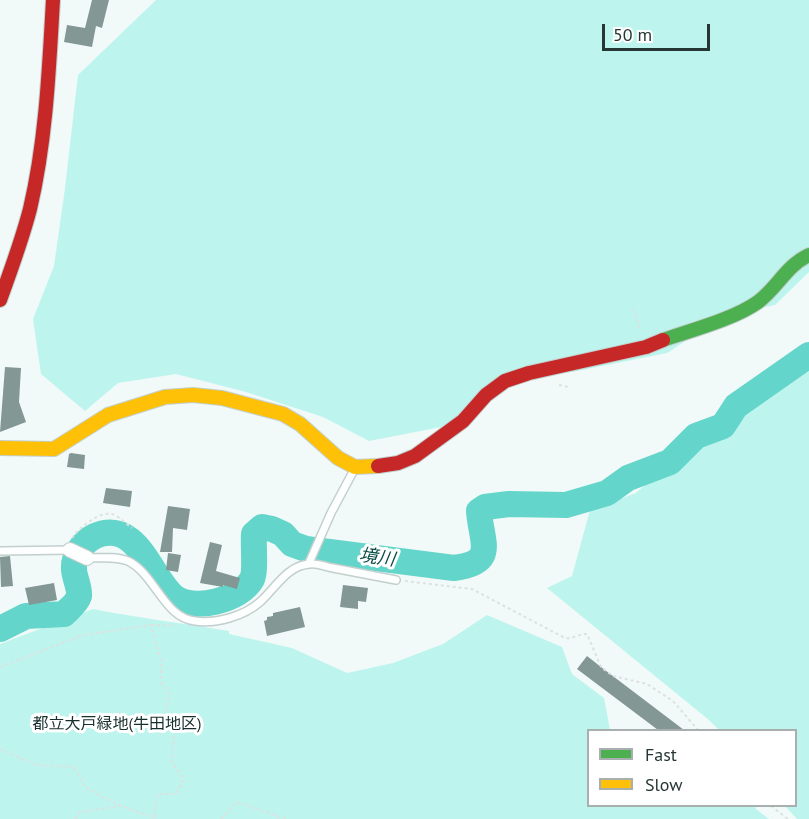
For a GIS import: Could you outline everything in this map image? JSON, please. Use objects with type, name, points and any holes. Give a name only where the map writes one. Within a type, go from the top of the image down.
[{"type":"street","points":[[0,300],[33,196],[45,111],[53,0]]},
{"type":"street","points":[[0,448],[54,449],[108,415],[165,397],[193,395],[222,398],[283,414],[300,424],[338,458],[355,467],[398,463],[415,456],[464,421],[486,395],[504,381],[529,373],[646,347],[755,304],[766,296],[791,266],[809,255]]},
{"type":"street","points":[[65,551],[87,558]]},
{"type":"lane","points":[[310,562],[331,513],[355,467]]},
{"type":"lane","points":[[0,551],[65,551]]},
{"type":"lane","points":[[87,558],[113,558],[129,561],[177,614],[193,621],[215,621],[248,611],[261,601],[278,581],[310,562],[396,580]]},
{"type":"path","points":[[633,308],[646,347]]},
{"type":"path","points":[[65,551],[78,530],[105,514],[114,515],[132,528]]},
{"type":"path","points":[[396,580],[472,589],[564,638],[570,639],[587,634],[601,667],[613,676],[647,684],[673,701],[697,729]]},
{"type":"path","points":[[0,667],[83,635],[151,625],[161,661],[161,683],[170,694],[164,718],[174,736],[172,762],[184,780],[176,794],[157,794],[153,818]]},
{"type":"path","points":[[0,749],[36,765],[75,767],[86,788],[121,806],[158,819]]},
{"type":"path","points":[[221,819],[237,802],[286,819]]},
{"type":"path","points":[[75,819],[80,812],[121,806]]},
{"type":"path","points":[[772,807],[788,819]]},
{"type":"green space","points":[[156,0],[809,0],[809,272],[775,305],[724,316],[667,353],[572,372],[530,372],[441,427],[369,441],[323,417],[246,392],[176,374],[118,383],[85,411],[41,374],[33,319],[54,266],[78,75]]},
{"type":"green space","points":[[809,370],[809,819],[797,819],[786,807],[797,807],[797,729],[718,729],[547,588],[572,576],[590,510],[636,493],[711,428]]},
{"type":"green space","name":"都立大戸緑地(牛田地区)","points":[[93,609],[229,631],[229,634],[292,648],[347,673],[393,663],[443,644],[487,615],[562,647],[572,674],[604,698],[610,729],[587,729],[587,807],[755,807],[769,819],[0,819],[0,644]]},
{"type":"building","points":[[92,0],[109,0],[102,28],[96,26],[92,47],[64,42],[67,25],[85,28]]},
{"type":"building","points":[[5,367],[21,368],[19,402],[26,422],[0,432]]},
{"type":"building","points":[[71,453],[85,455],[84,469],[67,467]]},
{"type":"building","points":[[106,488],[132,491],[130,507],[103,503]]},
{"type":"building","points":[[168,506],[190,509],[187,530],[173,528],[172,552],[160,552]]},
{"type":"building","points":[[210,542],[222,545],[216,571],[240,578],[237,589],[200,583]]},
{"type":"building","points":[[168,553],[181,555],[178,572],[166,570]]},
{"type":"building","points":[[10,556],[13,586],[1,587],[0,557]]},
{"type":"building","points":[[54,583],[57,600],[29,605],[25,588]]},
{"type":"building","points":[[343,585],[368,588],[366,602],[358,601],[358,609],[340,607]]},
{"type":"building","points":[[300,607],[305,627],[267,636],[264,621],[267,617],[273,616],[273,613]]},
{"type":"building","points":[[587,656],[683,729],[657,729],[577,669]]},
{"type":"waterway","name":"境川","points":[[0,629],[26,616],[64,614],[79,596],[74,569],[77,554],[83,545],[95,536],[110,533],[122,535],[133,542],[165,588],[174,597],[193,603],[216,602],[238,593],[246,586],[253,575],[254,534],[262,527],[283,534],[292,544],[306,549],[454,568],[468,565],[482,556],[484,541],[479,511],[485,507],[509,504],[566,505],[607,493],[628,478],[670,462],[696,436],[723,426],[736,406],[809,355]]},
{"type":"traffic: fast","points":[[663,340],[712,324],[748,308],[765,296],[794,265],[809,255]]},
{"type":"traffic: slow","points":[[0,448],[54,449],[108,415],[165,397],[193,395],[222,398],[283,414],[300,424],[338,458],[355,467],[378,466]]},
{"type":"traffic: jam","points":[[0,300],[30,209],[40,158],[53,0]]},
{"type":"traffic: jam","points":[[378,466],[398,463],[415,456],[463,421],[486,395],[505,381],[529,373],[646,347],[663,340]]}]
